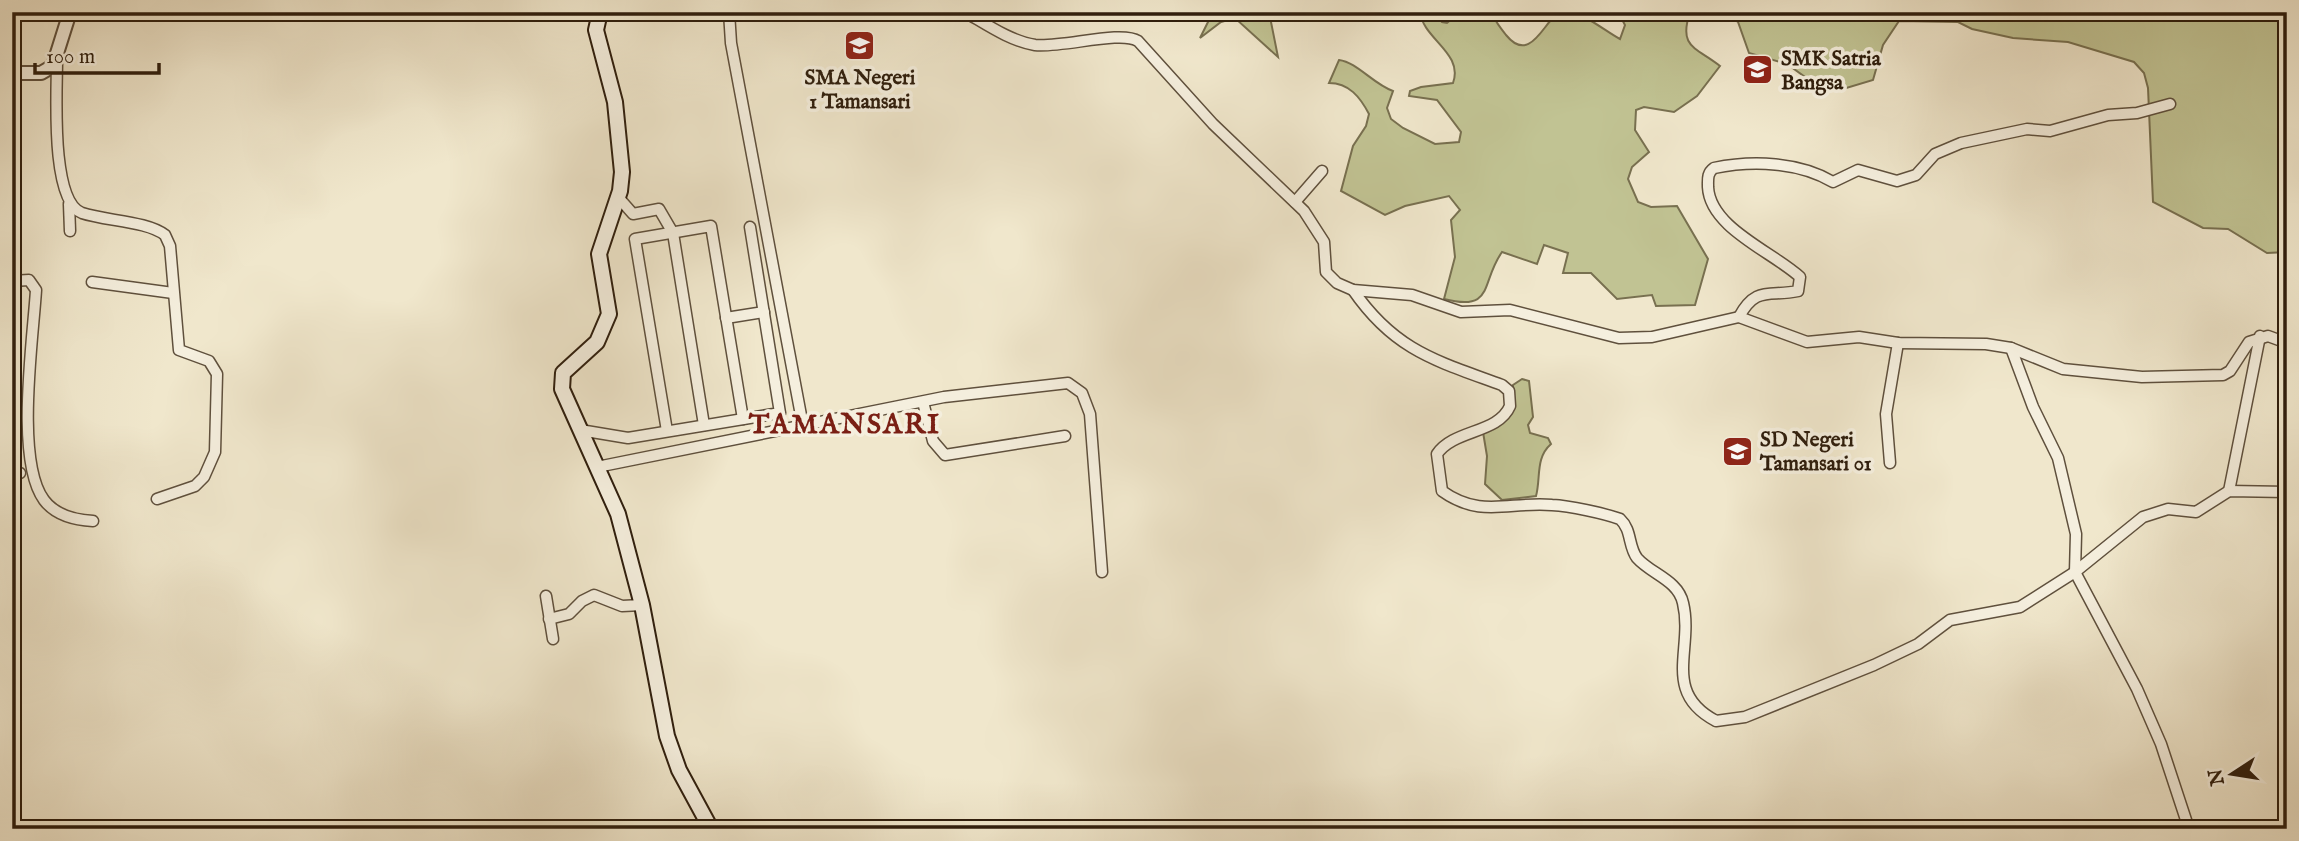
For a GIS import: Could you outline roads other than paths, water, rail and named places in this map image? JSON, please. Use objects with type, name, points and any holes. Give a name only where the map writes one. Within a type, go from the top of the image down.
[{"type":"main road","points":[[600,12],[596,34],[610,79],[620,136],[622,172],[618,197],[599,254],[608,295],[607,321],[597,342],[561,377],[562,389],[618,514],[642,605],[671,750],[711,829]]},
{"type":"street","points":[[70,12],[57,57],[59,155],[69,204],[70,231]]},
{"type":"street","points":[[729,12],[731,43],[803,426]]},
{"type":"street","points":[[965,12],[1023,42],[1034,44],[1065,46],[1117,37],[1133,38],[1213,124],[1295,202],[1321,233],[1329,277],[1353,290],[1412,295],[1461,312],[1510,310],[1619,338],[1651,337],[1739,317],[1807,342],[1859,337],[1898,343],[1986,344],[2011,348],[2063,369],[2153,378],[2184,374],[2221,375],[2230,371],[2244,347],[2260,336],[2287,343]]},
{"type":"street","points":[[12,73],[46,72],[57,57]]},
{"type":"street","points":[[1739,317],[1754,298],[1765,292],[1784,294],[1798,291],[1800,277],[1784,263],[1734,230],[1712,206],[1708,179],[1709,172],[1714,168],[1741,163],[1799,168],[1817,172],[1833,182],[1858,170],[1897,181],[1916,175],[1935,154],[1961,143],[2027,129],[2050,131],[2108,115],[2137,113],[2170,104]]},
{"type":"street","points":[[1295,202],[1322,171]]},
{"type":"street","points":[[618,197],[633,214],[659,209],[673,233],[704,425]]},
{"type":"street","points":[[69,204],[82,213],[165,235],[170,246],[179,349],[209,361],[217,374],[215,452],[204,477],[195,486],[157,499]]},
{"type":"street","points":[[667,431],[635,239],[711,226],[743,419]]},
{"type":"street","points":[[580,430],[613,438],[780,413],[750,226]]},
{"type":"street","points":[[12,281],[29,280],[37,290],[28,408],[30,451],[36,482],[43,499],[55,511],[93,522]]},
{"type":"street","points":[[92,282],[173,293]]},
{"type":"street","points":[[1353,290],[1371,316],[1413,351],[1448,367],[1502,385],[1508,391],[1510,406],[1500,419],[1448,441],[1437,454],[1442,491],[1466,504],[1490,509],[1549,504],[1620,519],[1629,531],[1637,558],[1670,583],[1681,598],[1685,687],[1695,705],[1716,721],[1745,718],[1874,665],[1918,644],[1950,620],[2020,607],[2075,572],[2143,517],[2168,509],[2196,512],[2229,491],[2287,492]]},
{"type":"street","points":[[726,318],[764,312]]},
{"type":"street","points":[[2229,491],[2260,336]]},
{"type":"street","points":[[1890,463],[1886,414],[1898,343]]},
{"type":"street","points":[[2011,348],[2033,407],[2058,458],[2076,534],[2075,572],[2137,689],[2161,744],[2189,829]]},
{"type":"street","points":[[597,467],[923,402],[1058,382],[1076,386],[1088,404],[1102,572]]},
{"type":"street","points":[[923,402],[933,440],[945,455],[1065,436]]},
{"type":"street","points":[[549,619],[569,614],[582,601],[594,595],[622,606],[642,605]]},
{"type":"street","points":[[545,596],[552,639]]},
{"type":"place","name":"SMA Negeri 1 Tamansari","points":[[860,45]]},
{"type":"place","name":"SMK Satria Bangsa","points":[[1758,70]]},
{"type":"place","name":"SD Negeri Tamansari 01","points":[[1737,451]]},
{"type":"district","name":"TAMANSARI","points":[[845,423]]}]
